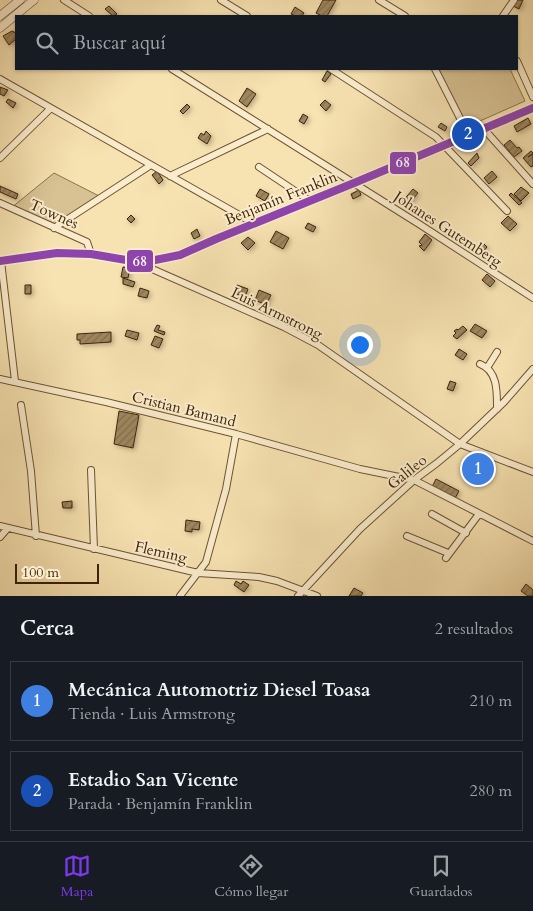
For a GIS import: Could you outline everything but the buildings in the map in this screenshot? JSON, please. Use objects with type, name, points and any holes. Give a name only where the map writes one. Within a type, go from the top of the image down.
[{"type":"street","points":[[0,16],[20,0]]},
{"type":"street","points":[[16,15],[34,0]]},
{"type":"street","points":[[64,0],[87,15]]},
{"type":"street","points":[[222,0],[245,15]]},
{"type":"street","points":[[379,0],[403,15]]},
{"type":"street","points":[[504,15],[514,0]]},
{"type":"street","points":[[0,28],[15,16]]},
{"type":"street","points":[[518,63],[533,97]]},
{"type":"street","name":"Johanes Gutemberg","points":[[174,70],[533,298]]},
{"type":"street","points":[[333,70],[436,137],[507,211]]},
{"type":"street","points":[[436,70],[468,134]]},
{"type":"street","points":[[0,79],[255,224]]},
{"type":"street","points":[[0,158],[51,108]]},
{"type":"street","name":"Benjamín Franklin","points":[[0,261],[58,254],[90,254],[132,261],[150,261],[180,255],[533,108]]},
{"type":"street","points":[[483,128],[533,184]]},
{"type":"street","points":[[170,176],[268,129]]},
{"type":"street","points":[[54,228],[150,165]]},
{"type":"street","points":[[259,168],[310,201]]},
{"type":"street","name":"Townes","points":[[0,203],[87,242],[90,254]]},
{"type":"street","points":[[0,261],[15,381]]},
{"type":"street","name":"Luis Armstrong","points":[[132,261],[284,327],[318,345],[460,444],[533,472]]},
{"type":"street","points":[[487,368],[497,352]]},
{"type":"street","points":[[480,364],[487,368],[496,386],[497,409]]},
{"type":"street","name":"Galileo","points":[[298,596],[360,528],[414,480],[460,444],[497,409],[533,369]]},
{"type":"street","name":"Cristian Bamand","points":[[0,379],[106,402],[236,434],[360,468],[414,480],[533,541]]},
{"type":"street","points":[[21,405],[31,470],[36,536]]},
{"type":"street","points":[[180,596],[206,562],[226,489],[236,434]]},
{"type":"street","points":[[91,470],[94,549]]},
{"type":"street","points":[[432,514],[466,533]]},
{"type":"street","points":[[407,536],[447,556],[479,514]]},
{"type":"street","points":[[0,537],[3,527]]},
{"type":"street","name":"Fleming","points":[[3,527],[198,573],[259,577],[317,596]]},
{"type":"shaded area","points":[[433,70],[510,70],[525,101],[462,129]]},
{"type":"shaded area","points":[[54,173],[101,197],[54,228],[11,208]]},
{"type":"transit line","name":"68","points":[[0,261],[57,253],[91,254],[132,261],[150,261],[180,255],[533,108]]},
{"type":"place","name":"Estadio San Vicente","points":[[468,134]]},
{"type":"place","name":"Mecánica Automotriz Diesel Toasa","points":[[478,469]]}]
